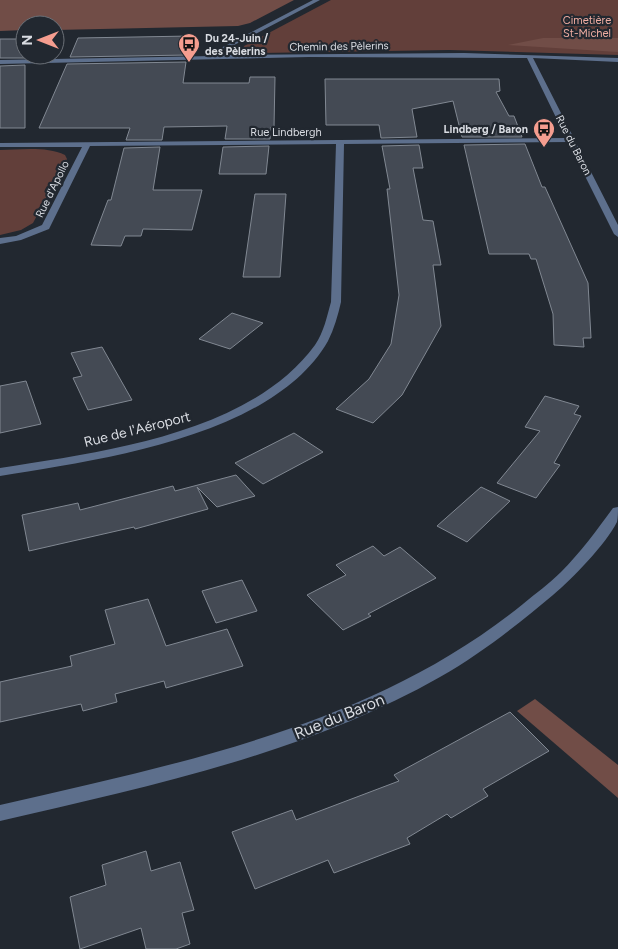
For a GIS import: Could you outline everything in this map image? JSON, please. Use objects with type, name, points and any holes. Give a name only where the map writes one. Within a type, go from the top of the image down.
[{"type":"street","points":[[216,58],[216,54],[219,51],[317,0]]},
{"type":"street","name":"Chemin des Pèlerins","points":[[0,62],[399,55],[529,56],[618,60]]},
{"type":"street","name":"Rue du Baron","points":[[529,56],[618,234]]},
{"type":"street","name":"Rue Lindbergh","points":[[0,145],[572,140]]},
{"type":"street","name":"Rue de l'Aéroport","points":[[0,472],[103,454],[148,444],[202,428],[238,412],[298,371],[319,347],[330,324],[336,302],[340,143]]},
{"type":"street","name":"Rue d'Apollo","points":[[0,241],[18,238],[46,227],[87,144]]},
{"type":"street","name":"Rue du Baron","points":[[0,813],[169,773],[251,750],[342,718],[410,686],[474,649],[518,618],[559,583],[589,550],[618,511]]},
{"type":"green space","name":"Cimetière St-Michel","points":[[331,0],[618,0],[618,55],[449,50],[260,53],[243,50],[244,46]]},
{"type":"green space","points":[[0,150],[50,150],[65,155],[67,159],[33,223],[21,230],[0,235]]},
{"type":"shaded area","points":[[0,0],[294,0],[250,23],[238,26],[65,30],[65,15],[15,15],[15,30],[0,31]]},
{"type":"shaded area","points":[[543,38],[618,38],[618,52],[508,45]]},
{"type":"shaded area","points":[[535,699],[618,765],[618,798],[517,711]]},
{"type":"building","points":[[191,36],[188,55],[70,57],[78,38]]},
{"type":"building","points":[[0,39],[15,39],[15,58],[0,58]]},
{"type":"building","points":[[186,62],[183,83],[249,83],[250,77],[275,77],[274,127],[271,127],[270,139],[225,139],[227,126],[164,127],[162,140],[126,140],[130,128],[39,128],[67,64]]},
{"type":"building","points":[[25,65],[25,128],[0,128],[0,66]]},
{"type":"building","points":[[325,79],[499,79],[500,91],[496,92],[509,116],[514,116],[522,137],[462,137],[453,101],[412,109],[417,137],[381,138],[379,125],[326,125]]},
{"type":"building","points":[[525,144],[542,187],[545,187],[588,283],[591,338],[583,338],[584,347],[554,345],[553,314],[536,259],[531,259],[529,254],[489,254],[464,145]]},
{"type":"building","points":[[419,145],[423,168],[413,168],[423,220],[433,221],[441,265],[433,265],[441,326],[402,395],[373,423],[336,409],[369,379],[391,344],[399,295],[387,189],[390,189],[382,146]]},
{"type":"building","points":[[269,146],[266,174],[219,174],[223,147]]},
{"type":"building","points":[[160,147],[153,190],[202,190],[192,230],[143,229],[141,236],[125,236],[121,246],[91,245],[108,200],[111,200],[124,148]]},
{"type":"building","points":[[255,194],[286,194],[280,277],[243,277]]},
{"type":"building","points":[[232,313],[263,323],[230,349],[199,339]]},
{"type":"building","points":[[102,347],[132,400],[88,410],[73,378],[82,376],[71,353]]},
{"type":"building","points":[[26,381],[41,424],[0,433],[0,386]]},
{"type":"building","points":[[545,396],[579,406],[574,414],[581,416],[554,463],[560,465],[536,498],[497,483],[540,431],[525,427]]},
{"type":"building","points":[[294,433],[323,452],[263,484],[235,463]]},
{"type":"building","points":[[236,475],[255,496],[217,507],[197,487],[208,509],[135,529],[134,527],[29,551],[22,515],[78,503],[80,510],[173,486],[175,491]]},
{"type":"building","points":[[481,487],[510,501],[467,542],[437,526]]},
{"type":"building","points":[[373,546],[384,556],[400,547],[436,578],[368,614],[371,616],[343,630],[307,595],[346,575],[336,565]]},
{"type":"building","points":[[242,580],[257,611],[216,623],[202,591]]},
{"type":"building","points":[[148,599],[166,646],[227,629],[243,666],[166,688],[164,681],[115,694],[117,702],[83,711],[81,704],[0,722],[0,682],[72,666],[70,656],[115,644],[105,610]]},
{"type":"building","points":[[510,712],[549,751],[483,789],[488,796],[451,818],[447,814],[407,838],[410,844],[334,873],[328,860],[255,889],[232,832],[292,810],[296,820],[399,781],[394,775]]},
{"type":"building","points":[[146,851],[151,871],[180,862],[194,910],[182,913],[190,944],[176,949],[146,949],[141,928],[80,949],[70,897],[106,885],[102,865]]},
{"type":"place","name":"Du 24-Juin / des Pèlerins","points":[[189,63]]},
{"type":"place","name":"Lindberg / Baron","points":[[544,148]]}]
